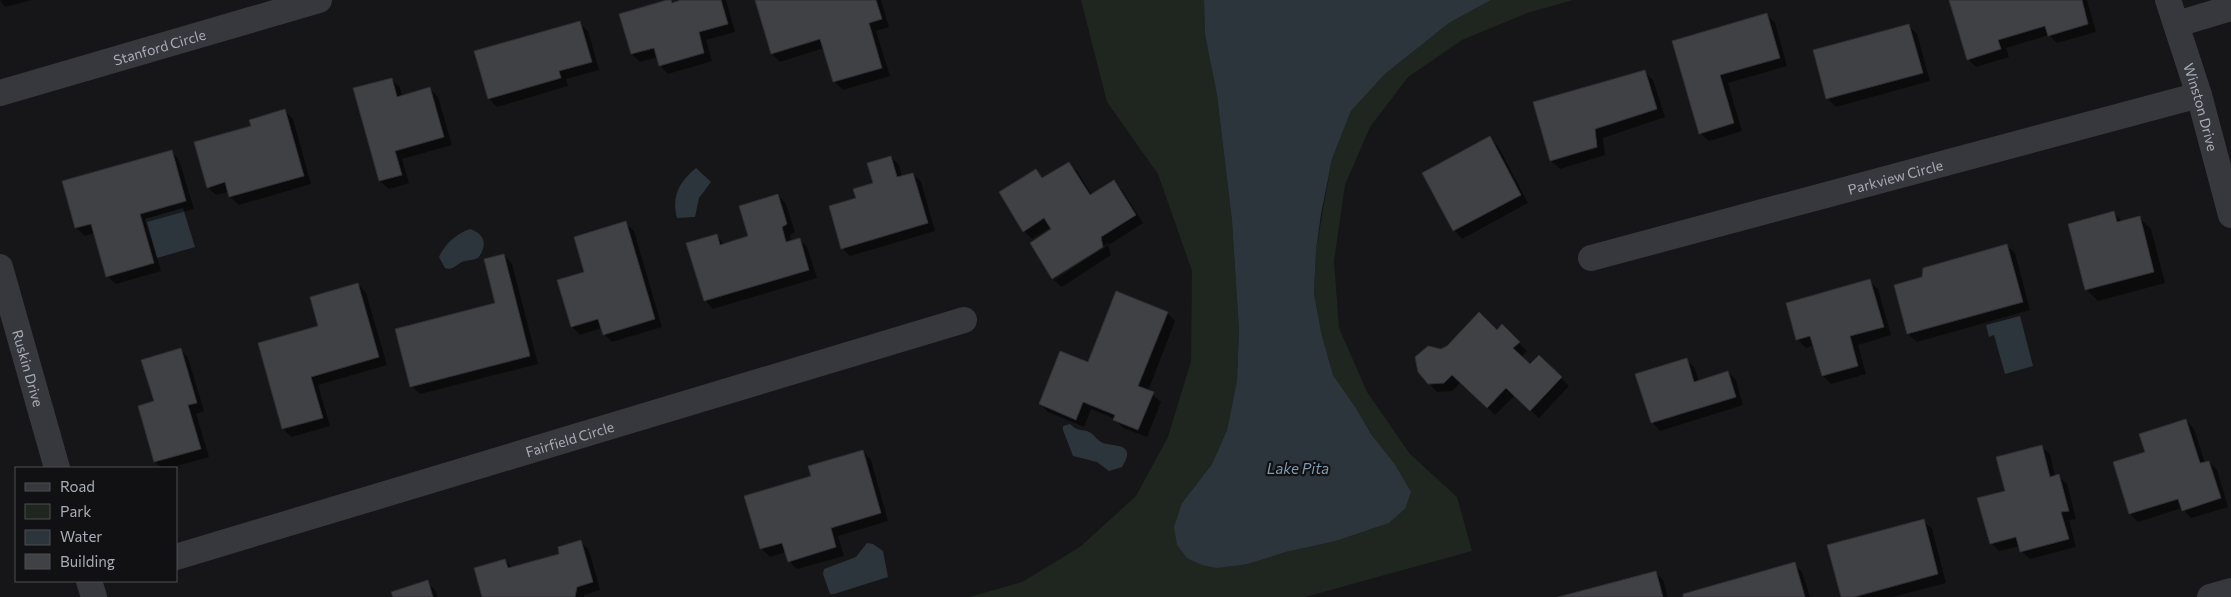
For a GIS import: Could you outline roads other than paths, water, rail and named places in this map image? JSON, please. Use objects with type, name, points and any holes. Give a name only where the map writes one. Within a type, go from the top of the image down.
[{"type":"street","name":"Stanford Circle","points":[[0,93],[319,0]]},
{"type":"street","points":[[2172,12],[2231,8]]},
{"type":"street","name":"Winston Drive","points":[[2172,12],[2199,95],[2231,215]]},
{"type":"street","name":"Parkview Circle","points":[[1591,258],[2199,95]]},
{"type":"street","name":"Ruskin Drive","points":[[0,267],[57,467]]},
{"type":"street","name":"Fairfield Circle","points":[[178,555],[964,320]]},
{"type":"street","points":[[2210,597],[2231,591]]},
{"type":"water","name":"Lake Pita","points":[[1204,0],[1491,0],[1449,23],[1385,74],[1351,111],[1332,159],[1321,214],[1316,250],[1314,293],[1321,332],[1333,375],[1371,434],[1394,463],[1411,492],[1405,509],[1389,523],[1336,541],[1286,552],[1248,564],[1217,568],[1202,565],[1187,558],[1177,545],[1174,527],[1182,503],[1212,464],[1227,430],[1237,381],[1239,330],[1232,221],[1217,95],[1205,35]]},
{"type":"water","points":[[696,168],[711,182],[699,198],[695,217],[677,218],[675,203],[678,190],[685,178]]},
{"type":"water","points":[[183,208],[195,247],[157,258],[145,219]]},
{"type":"water","points":[[470,229],[479,234],[483,240],[483,249],[478,258],[462,262],[453,268],[445,268],[439,257],[441,253],[456,236]]},
{"type":"water","points":[[2020,316],[2033,366],[2005,374],[1994,335],[1989,337],[1986,325]]},
{"type":"water","points":[[1070,424],[1091,433],[1103,443],[1119,446],[1126,450],[1126,459],[1122,467],[1109,471],[1097,462],[1073,456],[1063,430],[1063,426]]},
{"type":"water","points":[[867,543],[873,544],[883,551],[888,577],[830,594],[823,574],[824,569],[856,557]]}]
